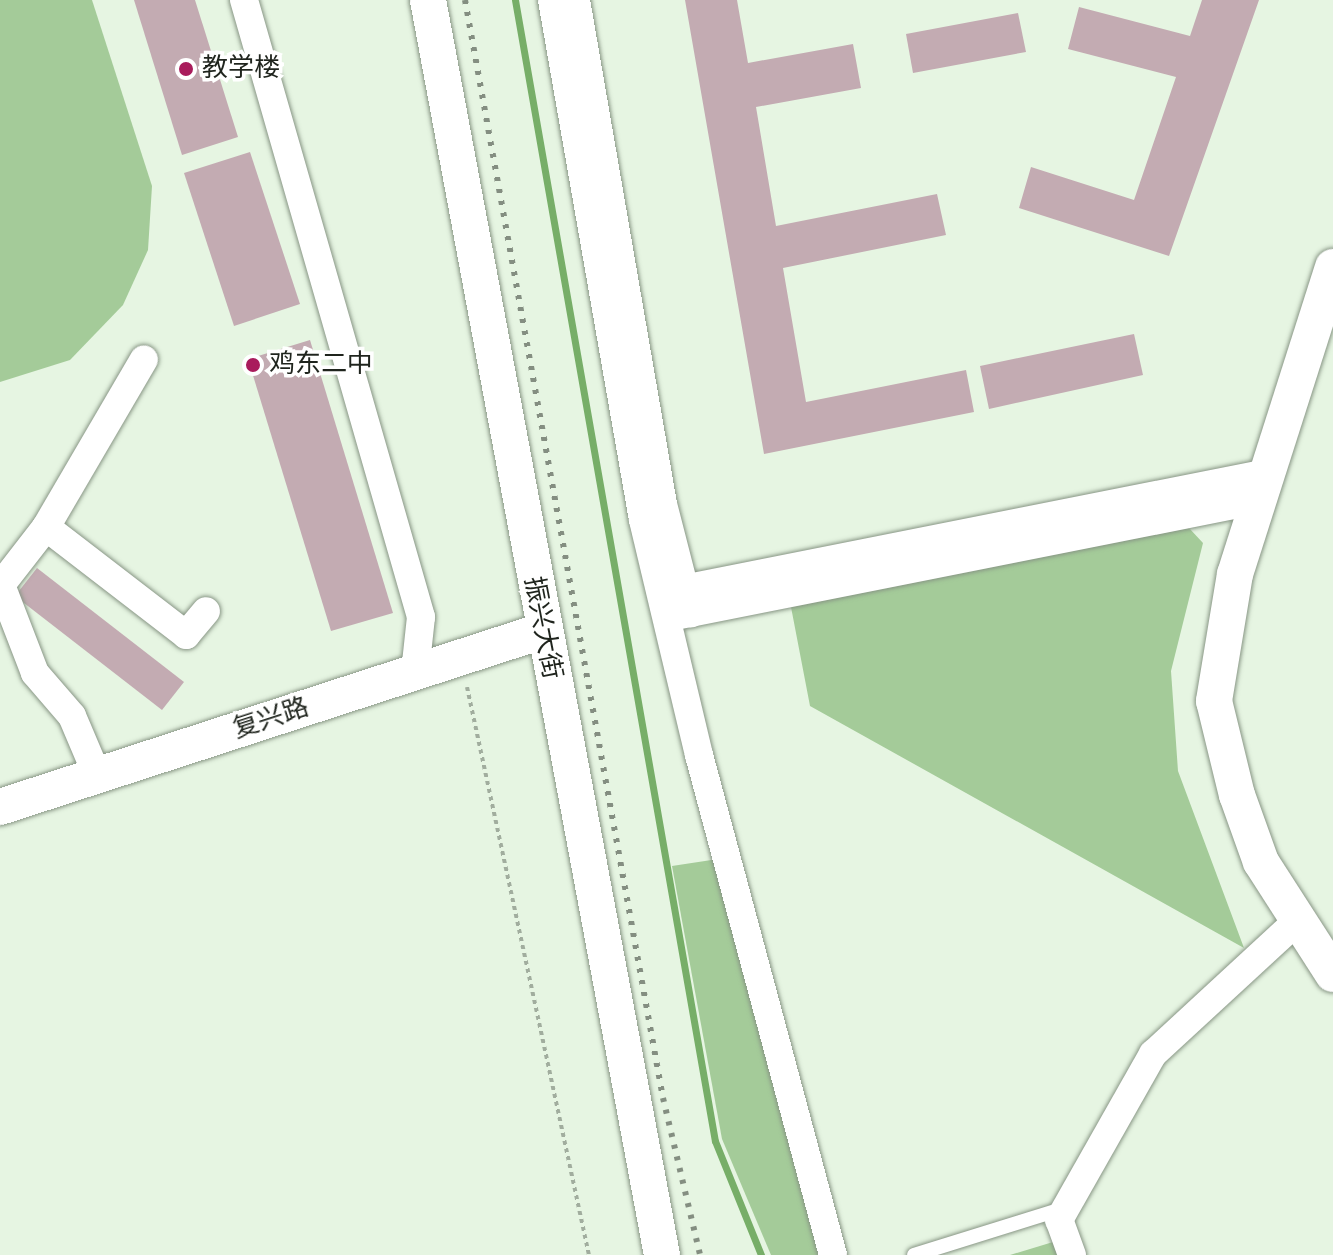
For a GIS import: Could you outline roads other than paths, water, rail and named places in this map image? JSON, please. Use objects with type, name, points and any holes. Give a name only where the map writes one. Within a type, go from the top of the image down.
[{"type":"street","points":[[244,0],[421,617],[415,672]]},
{"type":"street","name":"振兴大街","points":[[428,0],[542,631],[662,1255]]},
{"type":"street","points":[[552,0],[673,608],[833,1255]]},
{"type":"street","points":[[576,0],[663,504],[673,608]]},
{"type":"street","points":[[1333,267],[1235,574],[1214,701],[1237,795],[1261,862],[1333,974]]},
{"type":"street","points":[[97,775],[72,716],[35,673],[1,585],[46,527],[144,359]]},
{"type":"street","points":[[673,608],[1263,487]]},
{"type":"street","points":[[46,527],[186,635],[206,611]]},
{"type":"street","name":"复兴路","points":[[0,807],[542,631]]},
{"type":"street","points":[[1072,1255],[1059,1220],[1153,1054],[1291,911]]},
{"type":"lane","points":[[914,1255],[1066,1207]]},
{"type":"waterway","points":[[515,0],[715,1141],[761,1255]]},
{"type":"railway","points":[[465,0],[663,1098],[700,1255]]},
{"type":"place","name":"教学楼","points":[[186,69]]},
{"type":"place","name":"鸡东二中","points":[[253,365]]}]
